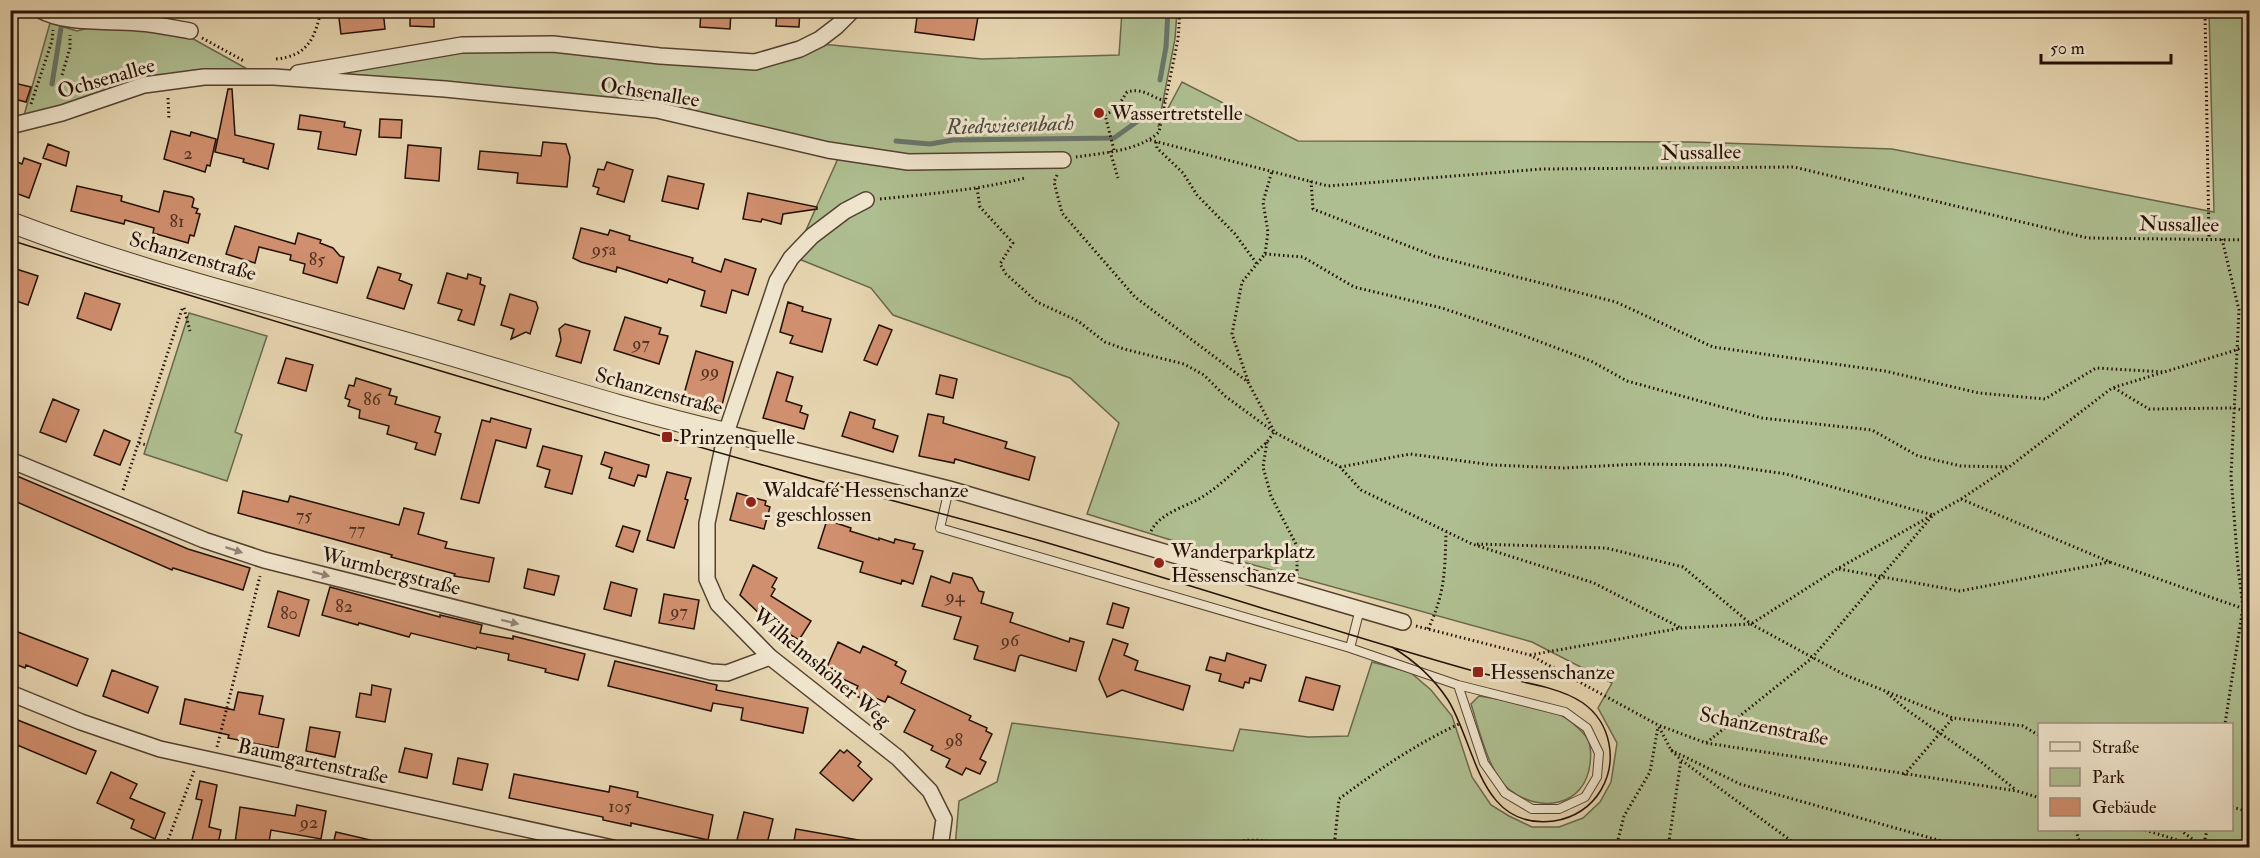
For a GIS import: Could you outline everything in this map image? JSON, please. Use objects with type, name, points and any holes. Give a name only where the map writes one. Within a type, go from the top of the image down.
[{"type":"street","points":[[40,10],[62,17],[140,23],[190,31]]},
{"type":"street","points":[[274,77],[462,45],[553,44],[660,56],[755,62],[800,49],[820,39],[853,10]]},
{"type":"street","name":"Ochsenallee","points":[[10,126],[72,110],[144,85],[204,77],[274,77],[445,89],[657,110],[828,150],[908,162],[1063,160]]},
{"type":"street","points":[[726,433],[777,281],[812,236],[844,212],[866,200]]},
{"type":"street","name":"Schanzenstraße","points":[[10,222],[81,248],[430,349],[561,390],[660,418],[949,489],[1403,622]]},
{"type":"street","name":"Wilhelmshöher Weg","points":[[726,433],[707,523],[707,579],[718,604],[771,657],[898,758],[930,791],[944,819],[940,848]]},
{"type":"street","name":"Wurmbergstraße","points":[[10,460],[204,540],[264,560],[711,672],[727,673],[771,657]]},
{"type":"street","name":"Baumgartenstraße","points":[[10,693],[81,722],[160,749],[614,848]]},
{"type":"lane","points":[[949,489],[940,528],[1350,648],[1458,685],[1565,712],[1587,728],[1599,753],[1597,777],[1585,796],[1559,809],[1532,809],[1504,794],[1484,763],[1458,685]]},
{"type":"lane","points":[[1350,648],[1360,609]]},
{"type":"path","points":[[270,60],[301,52],[312,40],[321,10]]},
{"type":"path","points":[[871,10],[877,14],[894,10]]},
{"type":"path","points":[[1180,10],[1178,39],[1159,132],[1150,140],[1112,151],[1063,160],[1054,182],[1062,213],[1135,297],[1248,381]]},
{"type":"path","points":[[2205,10],[2209,238]]},
{"type":"path","points":[[62,17],[70,48],[62,75]]},
{"type":"path","points":[[30,105],[62,17]]},
{"type":"path","points":[[190,31],[247,62]]},
{"type":"path","points":[[167,82],[169,120]]},
{"type":"path","points":[[1118,178],[1105,115],[1116,109],[1127,92],[1134,90],[1146,91],[1153,98],[1166,101]]},
{"type":"path","name":"Nussallee","points":[[1150,140],[1328,186],[1542,169],[1794,167],[2088,238],[2250,240]]},
{"type":"path","points":[[1155,141],[1157,148],[1183,173],[1197,195],[1236,234],[1257,264]]},
{"type":"path","points":[[1272,171],[1263,202],[1268,232],[1265,254],[1242,282],[1232,334],[1248,381],[1274,432]]},
{"type":"path","points":[[866,200],[977,188],[1030,176]]},
{"type":"path","points":[[1311,181],[1313,209],[1434,256],[1616,302],[1713,347],[1885,371],[1979,393],[2045,399],[2096,368],[2165,372]]},
{"type":"path","points":[[977,188],[980,207],[1013,243],[1000,264],[1006,274],[1037,302],[1078,321],[1105,342],[1184,364],[1204,375],[1225,396],[1274,432],[1340,467],[1361,490],[1472,544],[1594,583],[1681,628]]},
{"type":"path","points":[[2222,240],[2239,310],[2231,476],[2243,607],[2225,723]]},
{"type":"path","points":[[1265,254],[1303,257],[1354,287],[1443,308],[1499,327],[1591,362],[1627,381],[1762,418],[1872,430],[1918,456],[1961,466],[2008,467]]},
{"type":"path","points":[[123,488],[183,306],[190,331]]},
{"type":"path","points":[[1530,655],[1681,628],[1751,624],[1837,569],[1961,499],[2008,467],[2112,388],[2236,351],[2250,343]]},
{"type":"path","points":[[2112,388],[2149,409],[2234,408],[2250,412]]},
{"type":"path","points":[[1143,547],[1155,524],[1167,514],[1201,498],[1267,442],[1274,432]]},
{"type":"path","points":[[1267,442],[1263,467],[1268,486],[1297,546],[1298,568],[1293,591]]},
{"type":"path","points":[[139,443],[147,445]]},
{"type":"path","points":[[1340,467],[1410,454],[1493,465],[1564,468],[1639,464],[1724,465],[1786,474],[1933,515]]},
{"type":"path","points":[[1961,499],[2110,562],[2250,611]]},
{"type":"path","points":[[1706,743],[1812,658],[1933,515]]},
{"type":"path","name":"Schanzenstraße","points":[[1446,532],[1444,579],[1439,606],[1428,629],[1530,655],[1658,726],[1706,743],[2017,791],[2038,797]]},
{"type":"path","points":[[1472,544],[1606,548],[1683,567],[1751,624],[1845,675],[1953,718],[2023,726],[2038,735]]},
{"type":"path","points":[[165,848],[206,759],[264,560]]},
{"type":"path","points":[[1837,569],[1960,591],[2110,562]]},
{"type":"path","points":[[1886,692],[2017,791]]},
{"type":"path","points":[[1904,774],[1953,718]]},
{"type":"path","points":[[1334,848],[1339,799],[1377,770],[1425,740],[1469,719]]},
{"type":"path","points":[[1658,726],[1671,750],[1681,760],[1801,848]]},
{"type":"path","points":[[1616,848],[1624,816],[1650,772],[1658,726]]},
{"type":"path","points":[[1671,750],[1740,784],[1966,848]]},
{"type":"path","points":[[1668,848],[1681,760]]},
{"type":"path","points":[[2233,807],[2250,812]]},
{"type":"path","points":[[2076,831],[2081,848]]},
{"type":"path","points":[[2148,831],[2203,848]]},
{"type":"path","points":[[2181,831],[2203,848]]},
{"type":"path","points":[[2203,848],[2207,831]]},
{"type":"path","points":[[1227,848],[1231,843],[1254,840],[1306,848]]},
{"type":"green space","points":[[1122,11],[1177,11],[1175,39],[1158,127],[1182,82],[1298,141],[1692,142],[1892,149],[2214,212],[2209,11],[2249,11],[2249,847],[955,847],[959,801],[997,782],[1012,723],[1233,751],[1240,729],[1308,737],[1348,736],[1372,662],[1410,672],[1431,690],[1452,716],[1472,777],[1491,805],[1532,827],[1559,827],[1583,818],[1600,802],[1611,782],[1617,743],[1598,708],[1612,683],[1532,642],[1232,559],[1087,514],[1119,423],[1070,378],[893,315],[871,288],[794,257],[840,154],[660,106],[311,75],[463,51],[551,49],[710,64],[821,44],[982,59],[1119,55]]},
{"type":"green space","points":[[50,23],[77,31],[103,24],[188,36],[249,70],[200,73],[23,119]]},
{"type":"green space","points":[[189,313],[267,336],[235,432],[242,435],[227,481],[144,454]]},
{"type":"green space","points":[[1479,696],[1547,709],[1567,719],[1578,728],[1587,738],[1591,751],[1586,778],[1580,789],[1571,797],[1560,802],[1548,803],[1535,802],[1510,790],[1496,774],[1481,738],[1471,704]]},
{"type":"building","points":[[338,10],[383,10],[385,29],[341,34]]},
{"type":"building","points":[[410,10],[434,10],[434,27],[410,26]]},
{"type":"building","points":[[701,10],[731,10],[730,29],[700,27]]},
{"type":"building","points":[[777,10],[800,10],[799,27],[776,26]]},
{"type":"building","points":[[918,10],[958,10],[960,15],[978,17],[974,40],[915,32]]},
{"type":"building","points":[[10,82],[31,87],[26,102],[10,98]]},
{"type":"building","points":[[228,89],[232,89],[235,135],[274,144],[268,169],[243,162],[244,159],[215,152]]},
{"type":"building","points":[[300,115],[345,122],[344,127],[361,130],[356,155],[318,149],[321,132],[298,129]]},
{"type":"building","points":[[380,119],[402,120],[401,138],[379,137]]},
{"type":"building","points":[[171,131],[190,136],[191,132],[216,139],[210,166],[207,165],[205,172],[164,159]]},
{"type":"building","points":[[543,142],[566,144],[570,157],[567,187],[517,183],[518,173],[478,169],[480,151],[541,156]]},
{"type":"building","points":[[48,144],[69,152],[66,166],[43,158]]},
{"type":"building","points":[[408,145],[441,148],[439,181],[405,178]]},
{"type":"building","points":[[24,158],[41,164],[29,198],[10,191],[10,174],[15,161],[22,164]]},
{"type":"building","points":[[607,162],[633,170],[624,202],[597,194],[599,188],[593,186],[598,169],[604,170]]},
{"type":"building","points":[[668,176],[704,184],[698,209],[662,201]]},
{"type":"building","points":[[77,186],[122,196],[121,201],[159,212],[164,191],[192,197],[194,199],[192,207],[198,209],[196,213],[200,214],[194,236],[190,235],[188,243],[153,233],[154,228],[125,220],[124,224],[71,211]]},
{"type":"building","points":[[748,193],[817,207],[817,209],[783,214],[781,224],[762,219],[761,222],[743,219]]},
{"type":"building","points":[[235,226],[295,244],[298,233],[321,240],[320,243],[333,248],[344,257],[337,283],[303,273],[305,264],[290,260],[291,255],[259,247],[255,263],[226,254]]},
{"type":"building","points":[[581,228],[608,235],[610,230],[630,236],[629,240],[693,258],[692,262],[721,272],[725,259],[756,269],[748,295],[732,290],[726,313],[701,306],[705,291],[669,279],[667,283],[617,267],[616,272],[581,262],[573,258]]},
{"type":"building","points":[[10,267],[38,276],[28,305],[10,299]]},
{"type":"building","points":[[378,267],[401,274],[399,280],[412,285],[404,309],[367,298]]},
{"type":"building","points":[[447,273],[467,279],[468,274],[481,278],[480,284],[485,286],[474,325],[458,320],[462,310],[438,303]]},
{"type":"building","points":[[85,293],[120,304],[111,330],[77,318]]},
{"type":"building","points":[[510,294],[536,302],[538,308],[530,334],[526,332],[511,339],[514,329],[501,325]]},
{"type":"building","points":[[788,302],[803,307],[802,311],[831,319],[822,352],[790,343],[793,336],[780,332]]},
{"type":"building","points":[[625,317],[661,328],[659,334],[668,336],[659,364],[614,350]]},
{"type":"building","points":[[565,324],[590,331],[581,363],[556,356],[561,340],[559,329]]},
{"type":"building","points":[[879,325],[892,330],[877,365],[864,360]]},
{"type":"building","points":[[696,351],[733,362],[722,405],[684,394]]},
{"type":"building","points":[[286,358],[313,365],[306,391],[278,383]]},
{"type":"building","points":[[777,372],[793,377],[786,401],[802,406],[800,412],[808,415],[804,429],[763,418]]},
{"type":"building","points":[[940,375],[957,379],[953,398],[936,394]]},
{"type":"building","points":[[356,378],[391,389],[389,395],[397,397],[395,404],[440,417],[435,432],[441,434],[435,455],[415,449],[417,443],[387,434],[389,426],[359,418],[360,410],[348,406],[350,400],[345,398],[349,385],[354,386]]},
{"type":"building","points":[[53,399],[79,410],[66,442],[40,432]]},
{"type":"building","points":[[850,412],[875,420],[873,428],[898,436],[893,452],[842,436]]},
{"type":"building","points":[[928,414],[944,417],[943,423],[1007,442],[1005,448],[1035,457],[1029,480],[955,459],[954,463],[919,456]]},
{"type":"building","points":[[491,418],[531,429],[526,448],[496,440],[479,503],[461,499],[482,420],[490,422]]},
{"type":"building","points":[[104,430],[130,441],[120,465],[94,455]]},
{"type":"building","points":[[543,446],[582,456],[572,494],[545,487],[550,470],[537,466]]},
{"type":"building","points":[[605,452],[649,465],[646,477],[638,475],[634,486],[609,478],[612,468],[601,464]]},
{"type":"building","points":[[667,472],[691,478],[685,499],[688,500],[674,548],[647,540]]},
{"type":"building","points":[[10,473],[188,549],[250,568],[243,590],[173,568],[172,570],[10,499]]},
{"type":"building","points":[[243,491],[288,502],[290,496],[399,525],[404,508],[424,513],[418,534],[447,542],[445,548],[494,558],[489,582],[454,576],[455,574],[391,557],[392,555],[238,513]]},
{"type":"building","points":[[737,493],[766,501],[765,505],[770,507],[764,529],[730,520]]},
{"type":"building","points":[[827,520],[851,528],[850,531],[879,540],[879,538],[894,543],[895,539],[915,544],[913,549],[923,551],[913,584],[902,580],[901,584],[860,572],[863,562],[818,548]]},
{"type":"building","points":[[623,526],[640,531],[633,552],[616,546]]},
{"type":"building","points":[[753,565],[777,578],[772,587],[775,589],[771,596],[811,621],[799,640],[766,620],[740,595]]},
{"type":"building","points":[[528,569],[559,576],[554,595],[524,588]]},
{"type":"building","points":[[953,573],[972,578],[979,591],[984,592],[981,603],[1013,613],[1010,622],[1069,642],[1070,638],[1084,642],[1076,671],[1021,655],[1015,671],[974,659],[978,646],[954,639],[961,617],[922,606],[931,576],[950,583]]},
{"type":"building","points":[[611,582],[637,589],[631,616],[604,609]]},
{"type":"building","points":[[330,587],[440,617],[440,615],[482,625],[480,633],[513,639],[513,636],[585,654],[578,680],[508,660],[509,654],[477,647],[476,649],[411,633],[409,637],[322,615]]},
{"type":"building","points":[[278,591],[309,600],[299,636],[268,627]]},
{"type":"building","points":[[664,594],[699,600],[694,629],[659,623]]},
{"type":"building","points":[[1113,603],[1129,608],[1123,628],[1107,624]]},
{"type":"building","points":[[10,629],[88,659],[77,686],[26,665],[25,668],[10,662]]},
{"type":"building","points":[[1113,639],[1128,644],[1124,655],[1138,661],[1135,670],[1190,686],[1183,710],[1122,690],[1107,697],[1099,679]]},
{"type":"building","points":[[838,642],[860,653],[863,646],[897,662],[895,665],[906,671],[901,683],[971,716],[969,720],[987,728],[986,731],[992,734],[980,759],[986,762],[980,774],[966,768],[962,775],[946,767],[950,759],[931,750],[933,746],[904,732],[915,710],[888,696],[885,702],[875,698],[872,703],[854,695],[858,686],[828,672],[830,668],[827,667]]},
{"type":"building","points":[[1227,653],[1266,665],[1261,681],[1250,678],[1249,683],[1245,682],[1243,688],[1219,681],[1221,674],[1206,670],[1210,657],[1225,661]]},
{"type":"building","points":[[615,661],[717,685],[716,690],[808,708],[803,733],[741,720],[743,708],[713,703],[711,711],[608,686]]},
{"type":"building","points":[[112,670],[158,687],[148,713],[103,696]]},
{"type":"building","points":[[1306,677],[1340,686],[1333,710],[1299,701]]},
{"type":"building","points":[[372,685],[391,689],[385,722],[356,717],[360,693],[371,695]]},
{"type":"building","points":[[238,692],[263,696],[259,714],[284,719],[278,748],[228,738],[229,735],[180,724],[185,699],[234,710]]},
{"type":"building","points":[[10,717],[96,751],[86,774],[10,742]]},
{"type":"building","points":[[310,727],[340,732],[335,757],[306,751]]},
{"type":"building","points":[[405,748],[432,754],[427,778],[399,772]]},
{"type":"building","points":[[840,750],[844,753],[847,750],[861,762],[858,766],[872,779],[853,801],[820,773]]},
{"type":"building","points":[[458,758],[488,764],[482,790],[453,784]]},
{"type":"building","points":[[111,772],[137,784],[130,798],[165,813],[155,839],[131,828],[134,820],[97,803]]},
{"type":"building","points":[[514,774],[609,792],[610,786],[638,792],[637,797],[713,815],[708,840],[631,823],[631,826],[603,820],[603,817],[509,798]]},
{"type":"building","points":[[200,781],[217,785],[209,827],[221,830],[217,848],[190,848],[202,800],[196,799]]},
{"type":"building","points":[[297,805],[326,811],[321,839],[271,830],[268,848],[235,843],[240,807],[295,816]]},
{"type":"building","points":[[744,812],[773,819],[766,848],[750,848],[736,844]]},
{"type":"building","points":[[796,829],[859,840],[858,848],[793,848]]},
{"type":"building","points":[[336,832],[379,842],[378,848],[332,848]]},
{"type":"waterway","name":"Riedwiesenbach","points":[[1160,80],[1166,47],[1168,10]]},
{"type":"waterway","points":[[52,84],[61,28]]},
{"type":"waterway","name":"Riedwiesenbach","points":[[896,141],[930,144],[953,140],[1114,138],[1152,111]]},
{"type":"tram line","points":[[10,240],[610,421],[1041,541],[1481,673],[1560,692],[1583,703],[1593,711],[1609,743],[1609,767],[1606,779],[1597,796],[1581,811],[1554,821],[1529,821],[1510,813],[1495,799],[1483,781],[1448,700],[1423,670],[1392,647]]},
{"type":"place","name":"Wassertretstelle","points":[[1099,113]]},
{"type":"place","name":"Prinzenquelle","points":[[667,437]]},
{"type":"place","name":"Waldcafé Hessenschanze - geschlossen","points":[[751,502]]},
{"type":"place","name":"Wanderparkplatz Hessenschanze","points":[[1159,563]]},
{"type":"place","name":"Hessenschanze","points":[[1478,672]]}]
